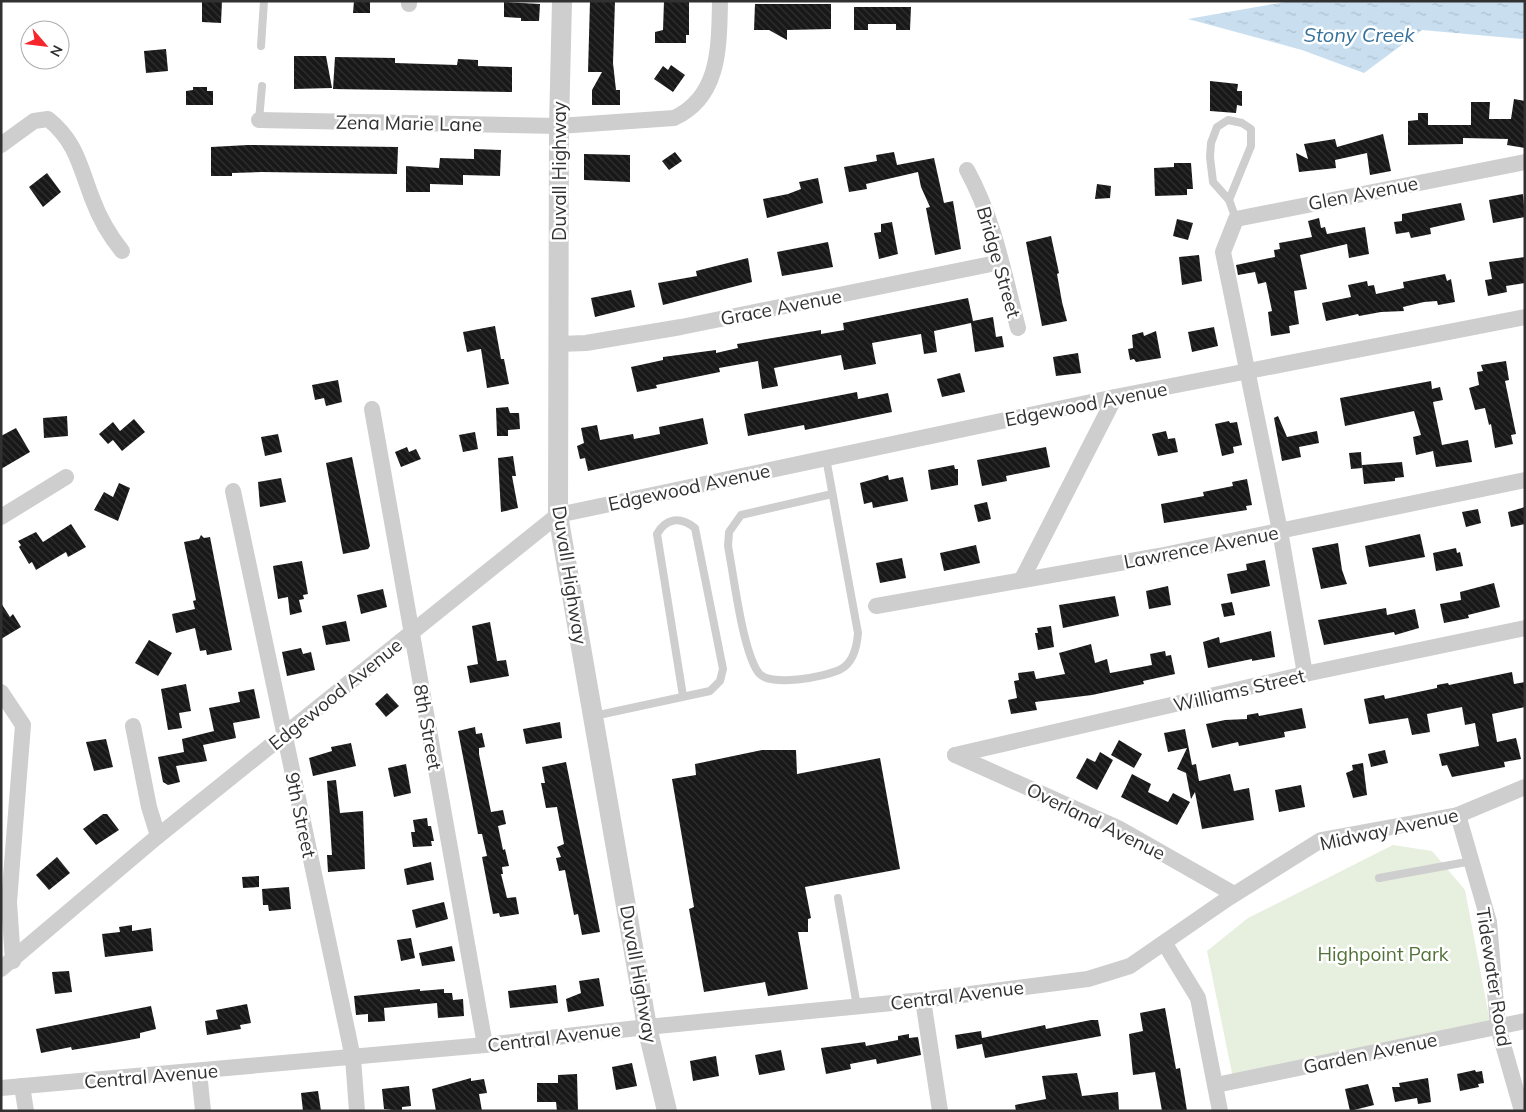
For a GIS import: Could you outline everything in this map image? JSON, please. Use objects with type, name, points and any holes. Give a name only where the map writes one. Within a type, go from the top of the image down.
[{"type":"street","name":"Duvall Highway","points":[[562,1],[559,126],[558,515],[647,1027],[667,1111]]},
{"type":"street","name":"Zena Marie Lane","points":[[259,120],[559,126],[674,118],[688,112],[702,96],[714,76],[720,1]]},
{"type":"street","points":[[1,145],[34,121],[48,119],[59,128],[81,163],[100,216],[122,251]]},
{"type":"street","name":"Glen Avenue","points":[[1236,219],[1525,162]]},
{"type":"street","name":"Bridge Street","points":[[967,170],[988,216],[1018,328]]},
{"type":"street","points":[[1236,219],[1223,252],[1280,531],[1305,674]]},
{"type":"street","name":"Grace Avenue","points":[[559,344],[586,343],[681,327],[1001,262]]},
{"type":"street","name":"Edgewood Avenue","points":[[7,965],[158,836],[558,515],[1115,396],[1525,317]]},
{"type":"street","points":[[1022,579],[1115,396]]},
{"type":"street","name":"8th Street","points":[[372,409],[410,633],[485,1045]]},
{"type":"street","points":[[1,518],[66,477]]},
{"type":"street","name":"Lawrence Avenue","points":[[876,606],[1159,556],[1525,480]]},
{"type":"street","name":"9th Street","points":[[233,491],[353,1058],[356,1111]]},
{"type":"street","name":"Williams Street","points":[[955,755],[1305,674],[1525,628]]},
{"type":"street","points":[[1,692],[23,725],[9,902],[7,965]]},
{"type":"street","points":[[133,726],[149,807],[158,836]]},
{"type":"street","name":"Overland Avenue","points":[[955,755],[1118,828],[1234,894]]},
{"type":"street","name":"Midway Avenue","points":[[1162,946],[1234,894],[1321,840],[1458,815],[1525,787]]},
{"type":"street","name":"Tidewater Road","points":[[1458,815],[1489,922],[1498,1027],[1522,1111]]},
{"type":"street","points":[[1,945],[7,965]]},
{"type":"street","points":[[1162,946],[1198,998],[1220,1111]]},
{"type":"street","name":"Central Avenue","points":[[1,1088],[353,1058],[923,1000],[1088,979],[1130,966],[1162,946]]},
{"type":"street","points":[[923,1000],[940,1111]]},
{"type":"street","name":"Garden Avenue","points":[[1216,1085],[1525,1021]]},
{"type":"street","points":[[199,1072],[203,1111]]},
{"type":"street","points":[[22,1086],[26,1111]]},
{"type":"lane","points":[[261,46],[264,1]]},
{"type":"lane","points":[[259,120],[262,86]]},
{"type":"lane","points":[[1229,200],[1251,146],[1251,129],[1242,122],[1228,120],[1217,127],[1211,143],[1210,157],[1213,182],[1229,200],[1236,219]]},
{"type":"lane","points":[[826,458],[858,633],[857,647],[850,660],[842,669],[827,674],[781,682],[768,680],[759,674],[750,657],[728,546],[729,532],[741,515],[832,494]]},
{"type":"lane","points":[[594,716],[710,691],[720,681],[723,669],[695,528],[686,521],[674,519],[662,524],[657,534],[683,696]]},
{"type":"lane","points":[[1379,878],[1472,861]]},
{"type":"lane","points":[[838,898],[857,1006]]},
{"type":"green space","name":"Highpoint Park","points":[[1393,845],[1432,851],[1465,890],[1491,1027],[1233,1078],[1207,951],[1248,918]]},
{"type":"water","name":"Stony Creek","points":[[1291,1],[1525,1],[1525,37],[1522,39],[1422,30],[1364,73],[1302,50],[1188,19]]},
{"type":"building","points":[[202,1],[222,1],[221,23],[202,22]]},
{"type":"building","points":[[354,1],[370,1],[370,13],[353,13]]},
{"type":"building","points":[[590,1],[615,1],[613,63],[616,90],[620,90],[620,105],[592,105],[592,90],[602,72],[588,72]]},
{"type":"building","points":[[664,1],[689,1],[689,35],[686,35],[686,43],[655,43],[655,32],[663,30]]},
{"type":"building","points":[[504,2],[540,4],[539,21],[521,21],[521,18],[504,17]]},
{"type":"building","points":[[755,4],[831,4],[831,29],[787,30],[787,40],[769,30],[754,30]]},
{"type":"building","points":[[854,7],[911,7],[910,30],[896,30],[896,24],[868,24],[868,30],[854,30]]},
{"type":"building","points":[[166,49],[168,71],[146,73],[144,51]]},
{"type":"building","points":[[294,56],[326,56],[332,88],[294,89]]},
{"type":"building","points":[[335,57],[395,58],[395,63],[457,65],[458,59],[478,60],[478,66],[512,67],[512,92],[333,89]]},
{"type":"building","points":[[671,65],[685,75],[673,92],[654,79],[663,66],[668,70]]},
{"type":"building","points":[[1210,81],[1238,84],[1237,91],[1242,91],[1242,106],[1237,105],[1236,113],[1210,111]]},
{"type":"building","points":[[193,87],[207,87],[207,91],[213,91],[213,105],[186,105],[186,91],[193,90]]},
{"type":"building","points":[[1514,99],[1525,101],[1525,148],[1507,145],[1508,139],[1463,138],[1463,144],[1408,145],[1408,121],[1418,120],[1418,113],[1428,113],[1428,125],[1471,125],[1471,102],[1490,102],[1489,119],[1511,119]]},
{"type":"building","points":[[1383,134],[1391,171],[1370,175],[1367,153],[1335,160],[1336,168],[1299,172],[1296,153],[1308,159],[1304,144],[1335,139],[1337,147]]},
{"type":"building","points":[[248,145],[398,147],[397,174],[262,172],[232,173],[232,176],[211,176],[211,147]]},
{"type":"building","points":[[474,149],[501,150],[500,176],[463,175],[463,185],[430,184],[430,192],[406,192],[406,166],[439,168],[440,158],[474,159]]},
{"type":"building","points":[[675,152],[682,161],[669,170],[662,161]]},
{"type":"building","points":[[894,152],[897,165],[934,158],[944,203],[953,201],[961,249],[935,255],[926,208],[930,207],[921,187],[918,172],[866,184],[867,189],[849,192],[844,167],[877,161],[876,155]]},
{"type":"building","points":[[584,154],[630,155],[630,182],[584,180]]},
{"type":"building","points":[[1174,163],[1191,163],[1193,189],[1187,189],[1187,195],[1155,196],[1154,168],[1174,167]]},
{"type":"building","points":[[47,173],[61,192],[43,207],[29,187]]},
{"type":"building","points":[[818,178],[823,203],[767,218],[763,199],[788,194],[801,189],[799,182]]},
{"type":"building","points":[[1097,184],[1111,186],[1110,198],[1095,199]]},
{"type":"building","points":[[1523,194],[1525,217],[1493,223],[1489,200]]},
{"type":"building","points":[[1461,203],[1465,220],[1430,228],[1431,234],[1411,238],[1409,232],[1396,234],[1394,222],[1402,221],[1402,214]]},
{"type":"building","points":[[1319,218],[1321,228],[1325,227],[1327,234],[1365,227],[1369,254],[1349,258],[1347,244],[1300,255],[1307,289],[1294,291],[1299,324],[1289,326],[1290,333],[1271,336],[1268,312],[1272,311],[1266,282],[1258,284],[1255,272],[1238,275],[1236,265],[1275,257],[1274,250],[1280,249],[1279,243],[1312,237],[1308,221]]},
{"type":"building","points":[[1177,219],[1193,223],[1188,240],[1173,236]]},
{"type":"building","points":[[892,222],[898,254],[879,259],[874,233],[881,232],[881,224]]},
{"type":"building","points":[[1051,236],[1067,321],[1042,326],[1026,242]]},
{"type":"building","points":[[828,242],[833,267],[782,276],[777,252]]},
{"type":"building","points":[[1199,255],[1202,281],[1182,285],[1179,257]]},
{"type":"building","points":[[1525,257],[1525,283],[1506,286],[1507,292],[1488,296],[1485,280],[1492,279],[1489,262]]},
{"type":"building","points":[[748,258],[752,282],[663,305],[658,283],[697,276],[696,271]]},
{"type":"building","points":[[1445,274],[1447,281],[1451,279],[1455,302],[1438,305],[1437,301],[1424,302],[1403,307],[1404,311],[1381,312],[1359,316],[1358,314],[1326,321],[1322,303],[1351,297],[1348,285],[1367,281],[1368,286],[1374,285],[1376,294],[1404,288],[1403,282]]},
{"type":"building","points":[[631,290],[635,307],[595,317],[591,298]]},
{"type":"building","points":[[968,298],[973,321],[993,317],[996,337],[1002,336],[1004,347],[975,352],[971,323],[934,331],[937,352],[924,354],[921,334],[872,343],[876,364],[844,370],[841,355],[774,368],[778,386],[762,389],[758,361],[719,368],[720,372],[656,385],[657,388],[637,392],[631,367],[663,360],[663,357],[716,350],[716,353],[738,348],[737,344],[821,330],[821,334],[844,330],[843,323]]},
{"type":"building","points":[[495,326],[501,359],[504,359],[509,384],[487,388],[481,349],[467,352],[463,332]]},
{"type":"building","points":[[1214,327],[1218,346],[1192,352],[1188,332]]},
{"type":"building","points":[[1156,331],[1161,358],[1136,362],[1134,359],[1130,360],[1128,349],[1133,348],[1132,335],[1143,332],[1144,336]]},
{"type":"building","points":[[1078,353],[1081,373],[1056,376],[1053,357]]},
{"type":"building","points":[[1506,361],[1509,380],[1505,381],[1516,434],[1511,435],[1513,444],[1495,448],[1491,424],[1489,425],[1485,408],[1475,410],[1469,388],[1479,385],[1477,372],[1483,371],[1481,365]]},
{"type":"building","points":[[960,373],[965,392],[942,397],[937,379]]},
{"type":"building","points":[[338,380],[342,402],[326,406],[324,398],[315,400],[312,385]]},
{"type":"building","points":[[1431,381],[1432,389],[1440,387],[1443,400],[1433,402],[1442,445],[1468,440],[1472,462],[1436,467],[1433,451],[1416,455],[1413,437],[1421,435],[1414,411],[1345,426],[1340,398]]},
{"type":"building","points":[[857,392],[858,399],[888,393],[892,412],[805,430],[804,425],[748,436],[744,414]]},
{"type":"building","points":[[508,407],[510,413],[519,413],[520,429],[508,430],[508,436],[497,436],[496,408]]},
{"type":"building","points":[[67,416],[68,436],[44,438],[43,418]]},
{"type":"building","points":[[1278,416],[1287,437],[1317,431],[1319,443],[1299,447],[1301,457],[1282,461],[1274,418]]},
{"type":"building","points":[[703,418],[708,444],[588,471],[585,458],[580,459],[577,446],[584,443],[581,428],[597,425],[600,440],[633,434],[634,439],[660,434],[659,427]]},
{"type":"building","points":[[134,419],[145,432],[122,451],[113,440],[108,444],[99,434],[113,422],[120,431]]},
{"type":"building","points":[[1229,421],[1230,423],[1237,422],[1242,445],[1233,447],[1234,453],[1222,456],[1215,424]]},
{"type":"building","points":[[16,428],[30,452],[1,469],[1,436]]},
{"type":"building","points":[[1166,431],[1168,439],[1175,438],[1178,452],[1158,456],[1152,434]]},
{"type":"building","points":[[475,432],[478,449],[463,452],[459,435]]},
{"type":"building","points":[[278,434],[282,452],[265,456],[261,437]]},
{"type":"building","points":[[407,447],[409,452],[416,449],[421,459],[401,467],[395,452]]},
{"type":"building","points":[[1046,447],[1050,467],[1006,476],[1007,481],[982,486],[977,460]]},
{"type":"building","points":[[1361,452],[1362,468],[1351,469],[1349,453]]},
{"type":"building","points":[[513,456],[516,476],[512,476],[518,508],[501,512],[498,458]]},
{"type":"building","points":[[352,457],[370,546],[368,549],[343,554],[326,463]]},
{"type":"building","points":[[1402,462],[1404,477],[1395,478],[1395,481],[1364,484],[1362,465]]},
{"type":"building","points":[[954,465],[955,469],[958,469],[958,485],[931,490],[928,470]]},
{"type":"building","points":[[888,475],[889,480],[903,477],[908,501],[873,508],[872,502],[864,504],[860,483]]},
{"type":"building","points":[[281,478],[286,502],[260,507],[258,482]]},
{"type":"building","points":[[1247,479],[1252,505],[1246,506],[1247,510],[1164,523],[1161,504],[1204,496],[1203,492],[1233,486],[1232,482]]},
{"type":"building","points":[[119,483],[130,488],[118,521],[94,510],[104,492],[113,497]]},
{"type":"building","points":[[987,502],[991,519],[978,522],[974,505]]},
{"type":"building","points":[[1525,507],[1525,524],[1511,527],[1508,512]]},
{"type":"building","points":[[1478,509],[1481,523],[1466,527],[1462,512]]},
{"type":"building","points":[[71,524],[86,547],[68,557],[66,552],[36,570],[32,562],[29,564],[19,547],[21,545],[18,541],[36,532],[43,542]]},
{"type":"building","points":[[1420,534],[1425,557],[1369,567],[1365,546]]},
{"type":"building","points":[[201,535],[204,538],[210,537],[232,650],[207,655],[206,650],[200,651],[195,628],[176,633],[172,614],[195,609],[193,601],[196,600],[184,542],[199,539]]},
{"type":"building","points":[[1338,543],[1342,570],[1347,584],[1321,589],[1312,548]]},
{"type":"building","points":[[976,545],[980,563],[944,571],[940,553]]},
{"type":"building","points":[[1456,548],[1457,553],[1460,552],[1463,566],[1436,571],[1433,553]]},
{"type":"building","points":[[902,558],[906,578],[880,583],[876,563]]},
{"type":"building","points":[[1265,560],[1270,586],[1231,594],[1227,574],[1247,570],[1246,564]]},
{"type":"building","points":[[302,561],[308,594],[303,595],[304,599],[299,600],[302,612],[290,615],[288,597],[278,599],[273,566]]},
{"type":"building","points":[[1494,583],[1500,607],[1468,615],[1469,618],[1444,623],[1440,604],[1461,600],[1460,592]]},
{"type":"building","points":[[1168,586],[1171,605],[1149,609],[1146,591]]},
{"type":"building","points":[[383,589],[387,607],[361,614],[357,595]]},
{"type":"building","points":[[1115,596],[1119,616],[1063,628],[1059,605]]},
{"type":"building","points":[[1232,602],[1235,615],[1224,617],[1221,604]]},
{"type":"building","points":[[1,603],[10,617],[13,614],[21,627],[1,639]]},
{"type":"building","points":[[1386,608],[1387,615],[1415,609],[1419,628],[1395,635],[1394,632],[1324,645],[1318,620]]},
{"type":"building","points":[[346,621],[350,641],[326,645],[322,626]]},
{"type":"building","points":[[490,622],[497,661],[506,660],[509,676],[470,683],[467,666],[478,664],[472,626]]},
{"type":"building","points":[[1051,626],[1054,647],[1038,650],[1035,633],[1038,633],[1037,628]]},
{"type":"building","points":[[1271,631],[1275,657],[1252,661],[1252,659],[1208,668],[1203,642],[1219,637],[1220,643]]},
{"type":"building","points":[[149,640],[172,653],[158,676],[135,663]]},
{"type":"building","points":[[1091,644],[1095,663],[1107,659],[1110,673],[1152,665],[1150,654],[1165,651],[1166,656],[1171,655],[1175,674],[1143,681],[1144,684],[1092,695],[1035,702],[1037,710],[1011,714],[1008,700],[1017,698],[1014,681],[1019,680],[1018,673],[1034,671],[1036,679],[1065,674],[1059,653]]},
{"type":"building","points":[[301,648],[303,654],[311,652],[315,670],[287,676],[282,652]]},
{"type":"building","points":[[1512,672],[1514,684],[1525,682],[1525,707],[1492,714],[1497,742],[1516,738],[1521,759],[1504,762],[1505,767],[1452,777],[1447,765],[1442,766],[1439,754],[1479,746],[1475,723],[1465,725],[1462,707],[1427,714],[1430,732],[1412,735],[1408,718],[1369,724],[1364,699],[1384,695],[1385,699],[1437,688],[1437,685],[1448,683],[1449,685]]},
{"type":"building","points":[[186,684],[191,711],[179,713],[182,728],[168,730],[161,689]]},
{"type":"building","points":[[254,689],[260,718],[233,723],[236,738],[203,745],[207,761],[176,766],[180,782],[168,785],[163,782],[158,757],[184,752],[182,739],[214,731],[209,708],[240,702],[238,692]]},
{"type":"building","points":[[387,693],[399,706],[386,717],[375,704]]},
{"type":"building","points":[[1302,708],[1306,728],[1284,732],[1285,737],[1239,746],[1238,742],[1212,748],[1206,724],[1225,720],[1247,719],[1247,715],[1258,713],[1259,716]]},
{"type":"building","points":[[560,722],[562,738],[526,744],[523,729]]},
{"type":"building","points":[[475,727],[476,734],[482,733],[485,747],[479,748],[479,754],[491,812],[503,810],[506,824],[498,826],[503,850],[505,849],[509,866],[502,867],[503,874],[501,874],[507,898],[516,897],[519,914],[500,917],[499,913],[493,914],[482,857],[487,856],[482,834],[478,834],[458,731]]},
{"type":"building","points":[[1185,729],[1192,765],[1196,764],[1199,781],[1230,774],[1234,791],[1249,788],[1254,820],[1202,829],[1195,792],[1191,799],[1186,773],[1177,769],[1187,748],[1168,752],[1164,733]]},
{"type":"building","points":[[106,739],[113,767],[94,771],[86,742]]},
{"type":"building","points":[[1119,740],[1142,754],[1134,768],[1111,755]]},
{"type":"building","points":[[351,743],[356,766],[313,776],[309,758],[332,751],[331,747]]},
{"type":"building","points":[[762,750],[796,750],[797,774],[880,758],[900,869],[805,887],[811,918],[808,919],[808,932],[798,932],[808,989],[768,996],[765,982],[704,992],[689,909],[694,907],[672,779],[696,775],[695,764]]},
{"type":"building","points":[[1385,750],[1388,763],[1371,767],[1368,754]]},
{"type":"building","points":[[1100,752],[1113,760],[1097,790],[1076,778],[1087,758],[1095,762]]},
{"type":"building","points":[[566,762],[600,932],[582,935],[578,914],[574,915],[565,870],[559,871],[556,858],[561,857],[557,847],[564,844],[557,807],[546,808],[541,783],[545,783],[542,767]]},
{"type":"building","points":[[1363,763],[1367,795],[1353,798],[1346,773],[1353,770],[1352,765]]},
{"type":"building","points":[[406,764],[411,793],[394,797],[388,768]]},
{"type":"building","points":[[1132,774],[1151,784],[1148,792],[1168,802],[1173,793],[1190,802],[1177,825],[1121,797]]},
{"type":"building","points":[[336,780],[340,813],[363,811],[365,869],[328,872],[327,855],[332,855],[327,781]]},
{"type":"building","points":[[1301,785],[1305,807],[1279,812],[1275,790]]},
{"type":"building","points":[[103,814],[107,814],[119,830],[96,845],[83,829]]},
{"type":"building","points":[[427,818],[434,841],[431,841],[432,846],[413,847],[411,832],[415,832],[413,820]]},
{"type":"building","points":[[57,857],[70,873],[49,890],[36,875]]},
{"type":"building","points":[[431,862],[434,880],[407,885],[404,869]]},
{"type":"building","points":[[259,876],[259,887],[243,888],[242,877]]},
{"type":"building","points":[[289,887],[291,909],[269,911],[268,905],[263,905],[262,889]]},
{"type":"building","points":[[444,902],[448,919],[416,928],[412,910]]},
{"type":"building","points":[[132,925],[132,931],[151,928],[153,951],[105,957],[102,934],[120,932],[119,927]]},
{"type":"building","points":[[411,938],[415,958],[401,961],[397,940]]},
{"type":"building","points":[[452,946],[455,961],[422,966],[419,953]]},
{"type":"building","points":[[69,971],[72,992],[55,994],[52,972]]},
{"type":"building","points":[[599,978],[604,1006],[568,1012],[566,999],[581,993],[579,981]]},
{"type":"building","points":[[556,985],[558,1003],[510,1008],[508,991]]},
{"type":"building","points":[[420,989],[420,991],[444,989],[444,993],[452,993],[453,1000],[463,999],[464,1016],[438,1018],[437,1003],[384,1008],[385,1021],[368,1022],[368,1014],[356,1015],[354,996]]},
{"type":"building","points":[[247,1004],[251,1023],[240,1025],[241,1029],[207,1035],[205,1021],[218,1019],[216,1010]]},
{"type":"building","points":[[151,1006],[156,1029],[140,1033],[140,1038],[72,1050],[71,1047],[41,1053],[36,1029]]},
{"type":"building","points":[[1165,1008],[1176,1069],[1180,1068],[1187,1111],[1162,1111],[1155,1072],[1133,1075],[1129,1034],[1143,1031],[1140,1013]]},
{"type":"building","points":[[1098,1020],[1101,1036],[985,1058],[982,1044],[957,1049],[955,1035],[981,1031],[982,1038],[1045,1025],[1046,1029]]},
{"type":"building","points":[[909,1034],[909,1038],[918,1037],[921,1055],[877,1064],[876,1059],[850,1064],[851,1069],[826,1074],[821,1048],[865,1042],[866,1046],[898,1040],[898,1036]]},
{"type":"building","points":[[781,1050],[785,1070],[759,1075],[755,1055]]},
{"type":"building","points":[[716,1056],[719,1076],[693,1081],[690,1061]]},
{"type":"building","points":[[632,1063],[637,1086],[616,1090],[612,1067]]},
{"type":"building","points":[[1475,1070],[1476,1072],[1482,1071],[1484,1083],[1478,1084],[1479,1087],[1460,1091],[1457,1074]]},
{"type":"building","points":[[1077,1073],[1082,1096],[1118,1092],[1119,1111],[1016,1111],[1015,1105],[1046,1099],[1042,1076]]},
{"type":"building","points":[[577,1074],[578,1111],[557,1111],[556,1102],[537,1102],[537,1083],[558,1083],[558,1075]]},
{"type":"building","points":[[471,1078],[471,1081],[484,1079],[487,1093],[479,1094],[482,1111],[436,1111],[432,1089]]},
{"type":"building","points":[[1428,1078],[1431,1102],[1418,1104],[1417,1098],[1395,1102],[1392,1087],[1400,1087],[1399,1083]]},
{"type":"building","points":[[1368,1084],[1374,1105],[1350,1111],[1345,1089]]},
{"type":"building","points":[[409,1086],[411,1106],[402,1107],[402,1111],[384,1109],[382,1089]]},
{"type":"building","points":[[318,1091],[321,1111],[303,1111],[301,1093]]}]
